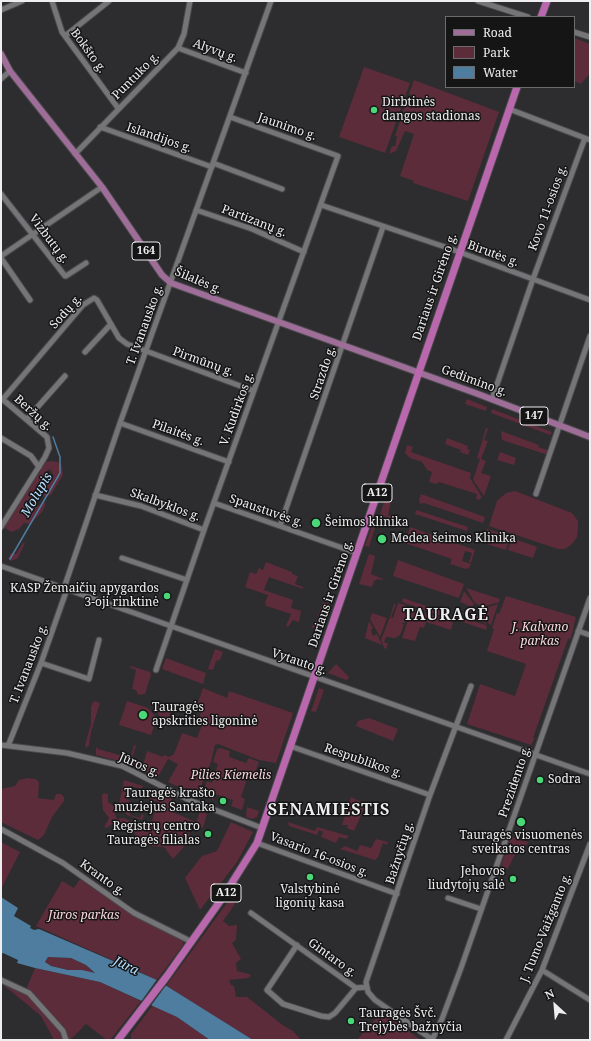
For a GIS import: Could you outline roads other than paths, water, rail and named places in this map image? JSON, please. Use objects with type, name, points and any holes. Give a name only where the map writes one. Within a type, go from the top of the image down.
[{"type":"highway","points":[[541,16],[547,1]]},
{"type":"highway","name":"Dariaus ir Girėno g.","points":[[118,1040],[192,942],[233,883],[257,842],[517,88]]},
{"type":"main road","name":"Šilalės g.","points":[[1,54],[10,71],[102,187],[162,275],[171,283],[418,372]]},
{"type":"main road","name":"Gedimino g.","points":[[418,372],[590,437]]},
{"type":"street","points":[[1,10],[22,1]]},
{"type":"street","name":"Bokšto g.","points":[[52,1],[60,28],[118,108]]},
{"type":"street","points":[[65,36],[108,1]]},
{"type":"street","name":"Puntuko g.","points":[[75,154],[118,108],[178,48],[184,34],[190,1]]},
{"type":"street","name":"T. Ivanausko g.","points":[[8,746],[41,663],[95,495],[120,423],[271,1]]},
{"type":"street","points":[[478,1],[525,16]]},
{"type":"street","points":[[575,32],[590,37]]},
{"type":"street","name":"Alyvų g.","points":[[178,48],[246,73]]},
{"type":"street","points":[[1,79],[10,71]]},
{"type":"street","points":[[509,109],[587,139]]},
{"type":"street","name":"Jaunimo g.","points":[[230,117],[338,156]]},
{"type":"street","name":"Islandijos g.","points":[[100,127],[282,189]]},
{"type":"street","name":"Kovo 11-osios g.","points":[[492,399],[533,279],[587,139]]},
{"type":"street","name":"V. Kudirkos g.","points":[[156,670],[204,530],[338,156]]},
{"type":"street","points":[[30,300],[1,257],[102,187]]},
{"type":"street","name":"Vizbutų g.","points":[[1,194],[65,276],[86,262]]},
{"type":"street","name":"Birutės g.","points":[[321,205],[590,300]]},
{"type":"street","name":"Partizanų g.","points":[[196,210],[252,229],[304,252]]},
{"type":"street","name":"Strazdo g.","points":[[280,526],[383,227]]},
{"type":"street","name":"Sodų g.","points":[[2,399],[84,305],[92,298],[97,300],[122,341],[146,352]]},
{"type":"street","points":[[86,352],[111,324]]},
{"type":"street","points":[[536,494],[590,336]]},
{"type":"street","name":"Pirmūnų g.","points":[[146,352],[254,390]]},
{"type":"street","points":[[27,419],[64,376]]},
{"type":"street","name":"Beržų g.","points":[[1,527],[47,453],[49,443],[47,437],[2,399]]},
{"type":"street","name":"Pilaitės g.","points":[[120,423],[229,462]]},
{"type":"street","points":[[1,438],[31,456],[39,467]]},
{"type":"street","name":"Skalbyklos g.","points":[[95,495],[141,506],[204,530]]},
{"type":"street","name":"Spaustuvės g.","points":[[214,503],[357,553]]},
{"type":"street","points":[[122,558],[187,580]]},
{"type":"street","name":"Vytauto g.","points":[[1,566],[314,678],[456,726],[590,774]]},
{"type":"street","name":"Prezidento g.","points":[[432,1040],[442,1019],[590,598]]},
{"type":"street","points":[[578,631],[590,635]]},
{"type":"street","points":[[41,663],[89,679],[99,640]]},
{"type":"street","name":"Bažnyčių g.","points":[[367,987],[367,978],[430,795],[471,686]]},
{"type":"street","name":"Jūros g.","points":[[1,745],[67,753],[122,766],[193,802],[262,828]]},
{"type":"street","name":"Respublikos g.","points":[[290,746],[430,795]]},
{"type":"street","name":"Kranto g.","points":[[1,829],[63,863],[134,913],[192,942]]},
{"type":"street","name":"Vasario 16-osios g.","points":[[257,842],[397,894]]},
{"type":"street","name":"J. Tumo-Vaižganto g.","points":[[506,1040],[542,970],[590,844]]},
{"type":"street","points":[[448,898],[481,909]]},
{"type":"street","name":"Gintaro g.","points":[[251,913],[356,988],[367,987]]},
{"type":"street","name":"Gintaro g.","points":[[297,945],[267,990],[283,1004],[321,1016],[329,1017],[335,1013],[356,988]]},
{"type":"street","points":[[542,970],[590,1000]]},
{"type":"street","points":[[1,980],[29,992],[63,1031],[66,1040]]},
{"type":"street","points":[[367,987],[368,992],[375,1000],[432,1040]]},
{"type":"water","points":[[1,897],[18,908],[14,916],[31,926],[30,928],[34,930],[39,929],[157,980],[253,1040],[210,1040],[177,1017],[100,982],[17,963],[18,960],[3,953],[1,954]],"holes":[[[48,957],[71,958],[86,965],[95,973],[82,970],[68,970],[51,966],[45,962]]]},
{"type":"waterway","name":"Molupis","points":[[10,559],[60,473],[60,457],[53,437]]},
{"type":"place","name":"Dirbtinės dangos stadionas","points":[[374,110]]},
{"type":"place","name":"Šeimos klinika","points":[[316,523]]},
{"type":"place","name":"Medea šeimos Klinika","points":[[382,539]]},
{"type":"place","name":"KASP Žemaičių apygardos 3-oji rinktinė","points":[[167,596]]},
{"type":"place","name":"Tauragės apskrities ligoninė","points":[[143,715]]},
{"type":"place","name":"Sodra","points":[[540,780]]},
{"type":"place","name":"Tauragės krašto muziejus Santaka","points":[[223,801]]},
{"type":"place","name":"Tauragės visuomenės sveikatos centras","points":[[521,822]]},
{"type":"place","name":"Registrų centro Tauragės filialas","points":[[208,834]]},
{"type":"place","name":"Valstybinė ligonių kasa","points":[[310,877]]},
{"type":"place","name":"Jehovos liudytojų salė","points":[[513,879]]},
{"type":"place","name":"Tauragės Švč. Trejybės bažnyčia","points":[[351,1021]]},
{"type":"district","name":"TAURAGĖ","points":[[446,615]]},
{"type":"district","name":"SENAMIESTIS","points":[[329,810]]},
{"type":"park label","name":"J. Kalvano parkas","points":[[540,635]]},
{"type":"park label","name":"Pilies Kiemelis","points":[[231,776]]},
{"type":"park label","name":"Jūros parkas","points":[[84,916]]},
{"type":"water label","name":"Jūra","points":[[126,966]]}]
